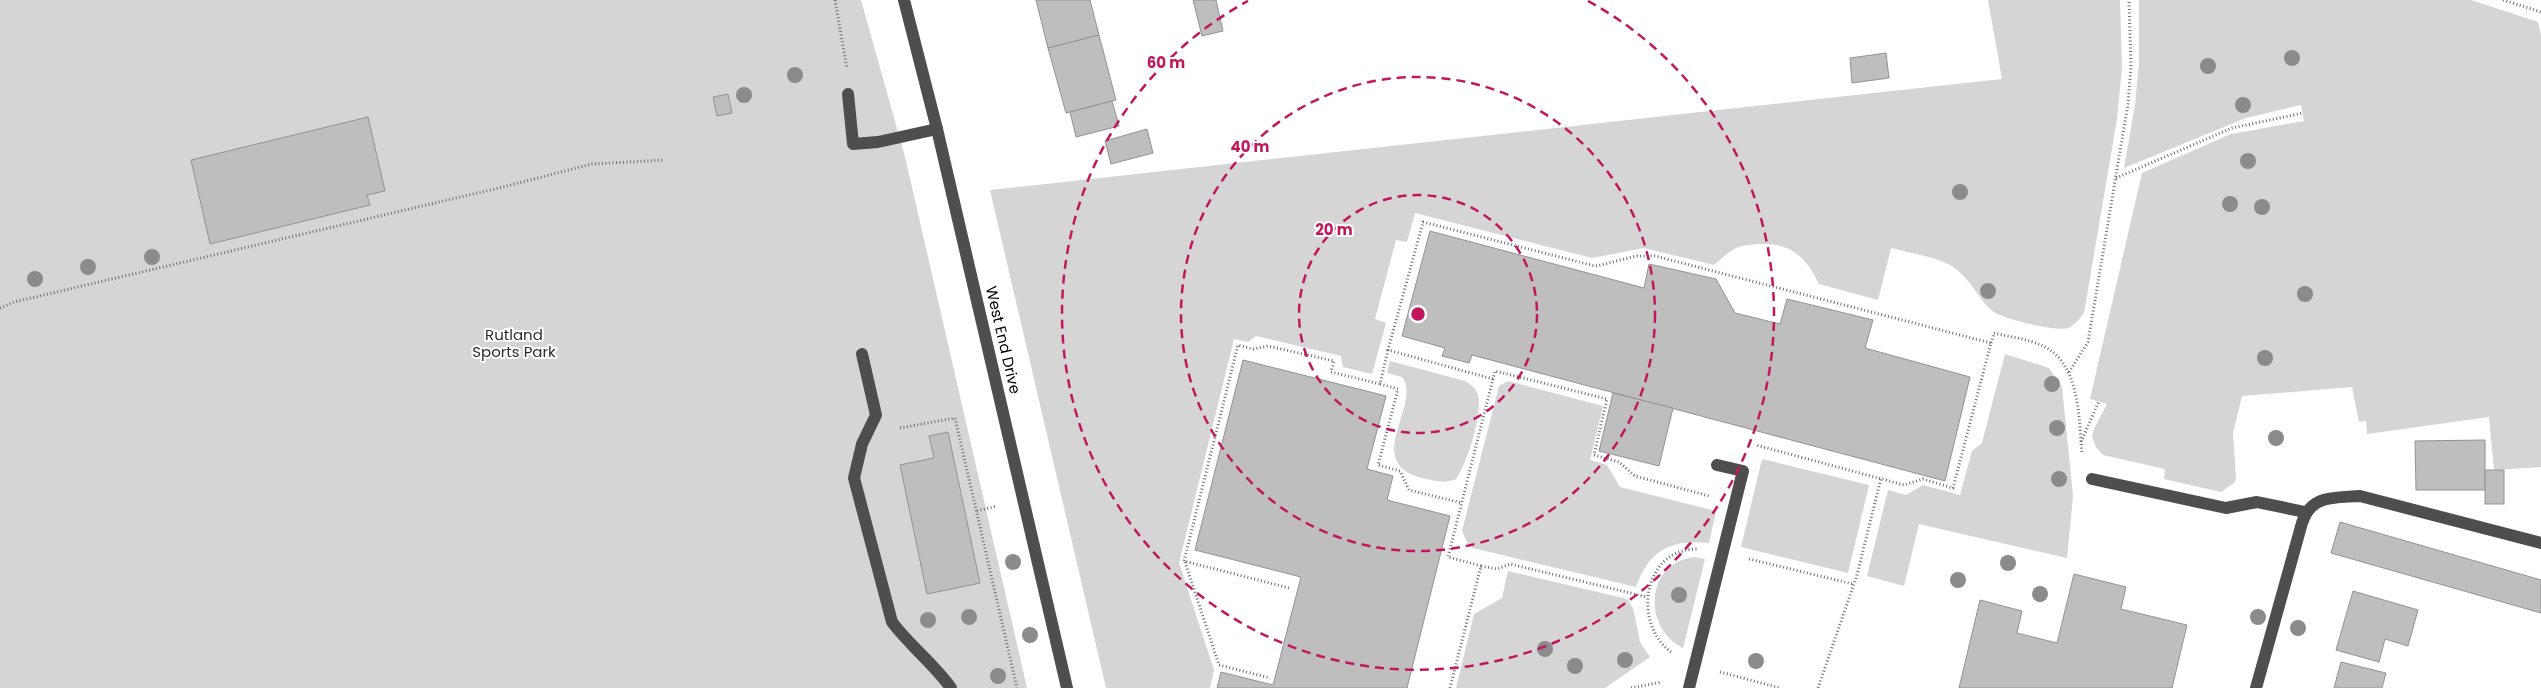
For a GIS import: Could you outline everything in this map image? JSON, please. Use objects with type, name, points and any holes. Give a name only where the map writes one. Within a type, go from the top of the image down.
[{"type":"street","name":"West End Drive","points":[[904,0],[937,129],[1067,688]]},
{"type":"street","points":[[848,94],[852,144],[878,142],[937,129]]},
{"type":"street","points":[[862,354],[876,415],[862,444],[854,478],[892,622],[904,638],[943,677],[950,688]]},
{"type":"street","points":[[1689,688],[1743,471],[1717,465]]},
{"type":"street","points":[[2092,479],[2226,508],[2257,502],[2304,518]]},
{"type":"street","points":[[2256,688],[2304,518],[2314,502],[2332,498],[2360,496],[2541,543]]},
{"type":"path","points":[[835,0],[847,62],[848,94]]},
{"type":"path","points":[[2069,372],[2088,342],[2128,104],[2131,66],[2129,0]]},
{"type":"path","points":[[2503,0],[2541,12]]},
{"type":"path","points":[[2116,178],[2232,128],[2303,113]]},
{"type":"path","points":[[0,308],[14,302],[504,187],[592,164],[664,160]]},
{"type":"path","points":[[1380,384],[1423,222],[1591,266],[1605,265],[1636,256],[1655,256],[1991,343]]},
{"type":"path","points":[[1743,471],[1750,444],[1904,485],[1923,479],[1953,488],[1994,333],[2042,345],[2055,353],[2069,372],[2076,398],[2084,477],[2092,479]]},
{"type":"path","points":[[1270,678],[1219,665],[1184,561],[1238,345],[1253,349],[1268,346],[1334,362],[1331,372],[1398,389],[1378,465],[1400,471],[1409,490],[1462,503]]},
{"type":"path","points":[[1388,350],[1493,379]]},
{"type":"path","points":[[1647,597],[1510,564],[1496,569],[1448,557],[1495,371],[1607,399],[1594,455],[1619,462],[1635,476],[1735,502]]},
{"type":"path","points":[[2081,442],[2099,401]]},
{"type":"path","points":[[867,434],[956,418],[1017,688]]},
{"type":"path","points":[[1818,688],[1858,575],[1880,478]]},
{"type":"path","points":[[977,511],[997,506]]},
{"type":"path","points":[[1184,561],[1289,588]]},
{"type":"path","points":[[1450,688],[1481,566]]},
{"type":"path","points":[[1630,688],[1667,681]]},
{"type":"green space","name":"Rutland Sports Park","points":[[0,0],[861,0],[905,157],[1027,688],[0,688]]},
{"type":"green space","points":[[1988,0],[2120,0],[2122,68],[2117,119],[2084,313],[2072,326],[2062,329],[2053,328],[2000,315],[1989,308],[1964,276],[1950,265],[1929,257],[1891,248],[1878,300],[1819,284],[1804,260],[1790,250],[1773,244],[1745,245],[1736,248],[1714,265],[1644,248],[1592,258],[1415,213],[1407,242],[1396,240],[1375,319],[1386,323],[1372,374],[1343,367],[1341,356],[1256,336],[1248,342],[1234,339],[1179,563],[1214,670],[1210,688],[1106,688],[990,190],[2002,79]]},
{"type":"green space","points":[[2139,0],[2471,0],[2538,22],[2541,36],[2541,467],[2494,470],[2489,417],[2367,434],[2366,421],[2359,422],[2352,387],[2242,396],[2233,433],[2236,479],[2234,483],[2221,492],[2164,479],[2165,469],[2103,455],[2096,447],[2092,436],[2107,404],[2090,399],[2142,173],[2231,134],[2304,121],[2301,105],[2246,118],[2124,168],[2135,105],[2139,63]]},
{"type":"green space","points":[[2005,354],[2049,368],[2062,387],[2073,496],[2067,558],[1919,524],[1904,586],[1867,576],[1888,490],[1906,495],[1923,485],[1960,495],[1972,451],[1982,443]]},
{"type":"green space","points":[[1390,361],[1465,381],[1476,390],[1479,403],[1476,426],[1465,462],[1456,479],[1443,482],[1422,478],[1404,470],[1396,459],[1394,446],[1405,402],[1406,388],[1402,377],[1387,373]]},
{"type":"green space","points":[[1508,381],[1603,406],[1590,460],[1607,465],[1620,487],[1716,511],[1709,543],[1683,543],[1663,550],[1648,564],[1641,574],[1636,587],[1469,547],[1462,531],[1499,386]]},
{"type":"green space","points":[[1762,459],[1869,485],[1848,573],[1741,547]]},
{"type":"green space","points":[[1694,557],[1705,559],[1683,648],[1670,639],[1661,626],[1656,612],[1655,597],[1658,583],[1666,571],[1678,562]]},
{"type":"green space","points":[[1508,571],[1627,599],[1633,608],[1640,642],[1650,657],[1605,688],[1456,688],[1474,614],[1502,598]]},
{"type":"building","points":[[1036,0],[1090,0],[1099,35],[1048,48]]},
{"type":"building","points":[[1193,0],[1216,0],[1223,31],[1202,36]]},
{"type":"building","points":[[1099,35],[1116,100],[1066,113],[1048,48]]},
{"type":"building","points":[[1886,53],[1889,78],[1852,83],[1850,58]]},
{"type":"building","points":[[728,94],[732,113],[717,116],[713,97]]},
{"type":"building","points":[[1112,101],[1119,126],[1076,137],[1070,112]]},
{"type":"building","points":[[368,117],[385,191],[367,195],[370,205],[210,244],[191,160]]},
{"type":"building","points":[[1147,129],[1153,153],[1111,164],[1105,141]]},
{"type":"building","points":[[1430,231],[1644,288],[1649,264],[1716,279],[1735,313],[1780,324],[1787,299],[1873,320],[1865,348],[1970,377],[1945,481],[1472,355],[1469,363],[1442,356],[1445,348],[1402,336]]},
{"type":"building","points":[[1243,360],[1386,396],[1367,469],[1393,476],[1387,500],[1450,516],[1407,688],[1217,688],[1221,672],[1273,685],[1301,577],[1195,550]]},
{"type":"building","points":[[1613,393],[1673,408],[1659,466],[1599,451]]},
{"type":"building","points":[[948,432],[980,583],[927,594],[900,465],[934,458],[929,436]]},
{"type":"building","points":[[2485,440],[2485,490],[2416,490],[2415,441]]},
{"type":"building","points":[[2485,470],[2504,470],[2504,504],[2485,504]]},
{"type":"building","points":[[2340,522],[2541,580],[2541,613],[2331,553]]},
{"type":"building","points":[[2074,574],[2126,587],[2121,609],[2187,625],[2172,688],[1959,688],[1980,600],[2022,611],[2017,633],[2057,643]]},
{"type":"building","points":[[2353,591],[2418,610],[2408,646],[2385,639],[2379,662],[2336,650]]},
{"type":"building","points":[[2341,662],[2386,673],[2382,688],[2334,688]]}]
